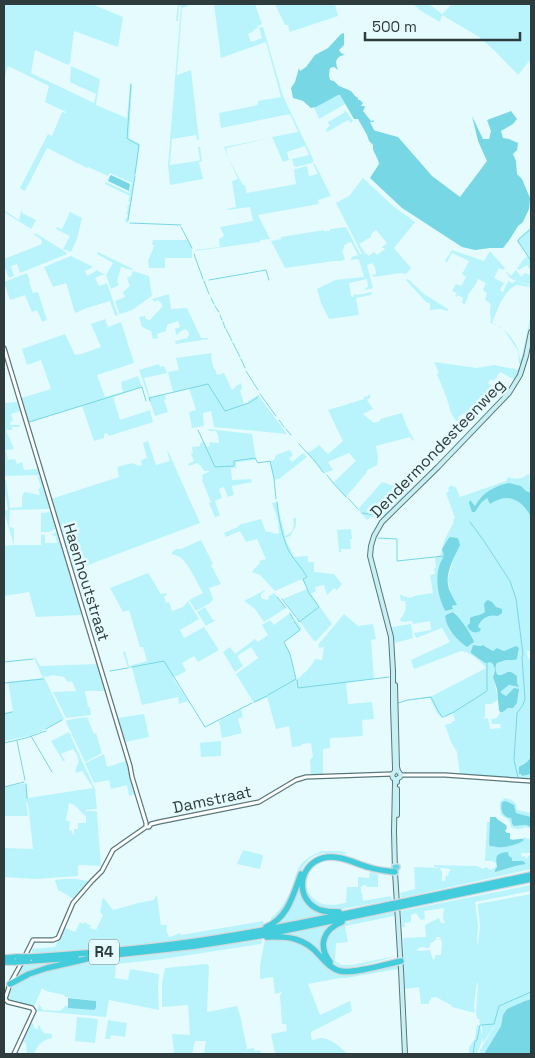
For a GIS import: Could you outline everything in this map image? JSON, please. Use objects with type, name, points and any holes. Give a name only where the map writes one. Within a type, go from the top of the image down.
[{"type":"highway","points":[[263,932],[286,912],[303,870],[310,861],[317,857],[334,854],[372,865],[396,869]]},
{"type":"highway","points":[[396,869],[377,870],[342,859],[322,858],[306,871],[302,881],[303,891],[309,903],[316,908],[328,912],[360,908],[362,913],[357,918],[335,925],[329,931],[323,946],[331,964],[345,970],[400,959]]},
{"type":"highway","name":"R4","points":[[30,959],[121,950],[263,932],[362,913],[521,877],[531,873]]},
{"type":"highway","name":"R4","points":[[402,904],[531,880]]},
{"type":"highway","points":[[263,932],[304,942],[313,948],[330,966],[341,972],[352,972],[400,959]]},
{"type":"highway","name":"R4","points":[[4,958],[95,957],[195,946],[237,939],[242,940],[263,932]]},
{"type":"highway","points":[[10,984],[28,974],[95,957]]},
{"type":"highway","name":"R4","points":[[4,962],[17,959]]},
{"type":"main road","name":"Dendermondesteenweg","points":[[396,779],[393,778],[396,773],[393,670],[390,637],[370,556],[373,537],[382,522],[509,393],[520,375],[531,332]]},
{"type":"main road","points":[[396,773],[400,777],[396,779],[394,831],[405,1054]]},
{"type":"street","name":"Haenhoutstraat","points":[[4,348],[146,825]]},
{"type":"street","name":"Damstraat","points":[[146,825],[149,822],[151,824],[259,802],[302,778],[396,773],[531,781]]},
{"type":"street","points":[[14,1054],[34,1011],[32,1008],[6,1001],[5,997],[33,941],[55,940],[58,938],[73,903],[102,871],[113,850],[146,825]]},
{"type":"shaded area","points":[[4,4],[92,4],[123,17],[118,47],[74,31],[70,63],[68,65],[35,50],[31,73],[94,103],[96,94],[70,82],[71,66],[100,79],[96,105],[127,118],[130,85],[132,85],[129,138],[140,144],[128,223],[125,221],[128,215],[126,214],[130,196],[105,184],[106,182],[129,193],[132,183],[110,173],[108,176],[87,168],[47,148],[25,191],[20,188],[48,134],[52,136],[62,112],[66,112],[45,102],[49,86],[8,66],[4,80]]},
{"type":"shaded area","points":[[178,4],[192,4],[182,8],[177,75],[191,70],[199,140],[197,140],[196,135],[172,139],[170,165],[200,160],[198,147],[200,147],[202,161],[199,162],[203,179],[170,185],[168,165],[181,6],[179,6],[178,21],[176,21]]},
{"type":"shaded area","points":[[214,4],[255,4],[262,24],[248,34],[251,42],[262,38],[259,28],[263,27],[283,96],[314,161],[312,163],[294,166],[292,159],[309,155],[305,146],[287,152],[289,160],[283,162],[272,137],[298,132],[290,114],[221,128],[219,113],[258,105],[258,101],[281,97],[266,42],[221,58]]},
{"type":"shaded area","points":[[275,4],[335,4],[338,16],[290,32],[288,25],[285,25]]},
{"type":"shaded area","points":[[413,4],[429,4],[442,14],[452,4],[531,4],[531,60],[518,75],[479,37],[442,15],[440,22]]},
{"type":"shaded area","points":[[344,33],[344,45],[339,50],[345,55],[337,60],[338,70],[334,67],[330,68],[330,80],[351,91],[363,103],[361,106],[365,107],[363,111],[371,121],[374,120],[370,122],[374,130],[398,137],[432,176],[460,197],[487,161],[478,141],[472,116],[483,139],[489,139],[491,131],[487,120],[511,111],[517,119],[513,124],[501,131],[503,138],[518,143],[517,150],[513,154],[516,161],[517,174],[522,179],[530,198],[529,209],[523,222],[518,226],[503,248],[475,250],[462,247],[402,208],[370,178],[379,164],[373,150],[373,145],[358,119],[354,119],[340,95],[311,108],[303,101],[293,98],[291,88],[299,68],[300,71],[306,67],[315,55],[328,48]]},
{"type":"shaded area","points":[[339,94],[345,104],[319,119],[314,107]]},
{"type":"shaded area","points":[[345,110],[353,121],[351,123],[348,120],[327,132],[326,129],[330,126],[328,122],[344,113]]},
{"type":"shaded area","points":[[271,138],[226,148],[228,158],[224,147]]},
{"type":"shaded area","points":[[228,158],[243,185],[245,185],[247,193],[296,184],[294,170],[307,166],[309,176],[318,174],[313,164],[315,164],[331,196],[318,200],[319,204],[258,215],[270,239],[196,251],[220,247],[219,239],[224,236],[220,227],[253,221],[250,207],[227,209],[236,207],[232,181],[238,179]]},
{"type":"shaded area","points":[[111,175],[130,184],[129,191],[108,181]]},
{"type":"shaded area","points":[[363,178],[393,206],[415,222],[394,248],[411,268],[406,274],[373,277],[376,274],[375,267],[372,263],[367,265],[373,288],[365,290],[368,287],[367,279],[349,283],[351,296],[353,297],[356,294],[372,292],[371,295],[356,298],[359,315],[329,319],[317,289],[335,280],[364,277],[359,260],[351,260],[352,257],[358,255],[351,242],[344,245],[342,251],[345,259],[341,261],[285,268],[271,241],[281,239],[281,237],[324,230],[330,231],[330,229],[346,227],[360,254],[362,254],[336,203],[349,196]],"holes":[[[376,230],[387,243],[381,248],[385,249],[377,255],[374,252],[369,256],[359,244],[371,237],[371,234]]]},
{"type":"shaded area","points":[[22,208],[22,213],[36,220],[31,229],[4,212],[4,210],[19,220]]},
{"type":"shaded area","points":[[70,212],[82,218],[77,239],[71,252],[63,249],[70,236],[56,229],[57,227],[62,229]]},
{"type":"shaded area","points":[[531,227],[531,271],[527,265],[519,270],[517,268],[528,256],[517,242]]},
{"type":"shaded area","points":[[35,233],[67,254],[20,273],[17,264],[11,266],[14,276],[9,278],[4,265],[4,259],[42,244],[41,239],[34,235]]},
{"type":"shaded area","points":[[153,240],[188,240],[192,248],[192,258],[165,258],[165,268],[149,268],[148,261],[154,245],[152,245]]},
{"type":"shaded area","points":[[452,250],[484,261],[490,251],[505,268],[503,270],[499,268],[494,278],[504,283],[500,290],[503,292],[508,281],[512,283],[516,281],[510,278],[506,272],[511,276],[516,270],[521,277],[525,273],[531,275],[531,285],[517,281],[531,287],[516,285],[507,292],[492,323],[498,326],[490,323],[490,305],[485,300],[487,293],[483,290],[486,283],[478,279],[467,296],[465,304],[462,303],[463,298],[458,295],[457,297],[455,296],[457,293],[452,291],[456,284],[461,286],[466,277],[462,274],[469,261],[452,253],[447,262],[445,261]]},
{"type":"shaded area","points":[[98,252],[133,269],[121,267],[117,281],[119,285],[111,289],[106,275],[113,263],[97,254]]},
{"type":"shaded area","points":[[71,256],[93,267],[85,271],[87,276],[97,270],[105,275],[95,278],[99,286],[107,283],[118,315],[115,316],[110,301],[75,313],[66,283],[53,287],[44,267]]},
{"type":"shaded area","points":[[133,271],[149,276],[152,296],[132,310],[120,314],[115,301],[125,297],[123,292],[130,286],[127,278],[131,276]]},
{"type":"shaded area","points":[[27,273],[33,293],[38,292],[47,320],[42,322],[37,310],[32,312],[25,295],[10,300],[4,282]]},
{"type":"shaded area","points":[[408,279],[424,294],[448,309],[448,311],[440,309],[430,310],[430,303],[426,302],[406,280]]},
{"type":"shaded area","points":[[169,294],[171,309],[187,308],[201,338],[209,339],[176,344],[175,341],[187,338],[189,335],[185,329],[176,334],[175,329],[180,327],[178,321],[167,325],[166,331],[157,334],[158,338],[153,339],[151,331],[142,327],[139,317],[145,316],[146,319],[150,320],[162,307],[158,300],[155,302],[152,299]]},
{"type":"shaded area","points":[[531,314],[521,364],[519,364],[518,351],[503,329],[516,345],[518,349],[519,356],[521,360]]},
{"type":"shaded area","points":[[105,319],[108,327],[121,322],[134,363],[97,375],[105,397],[123,392],[121,382],[138,376],[142,387],[113,397],[120,420],[150,410],[153,422],[109,436],[107,433],[104,434],[104,438],[94,441],[82,406],[28,423],[21,398],[51,389],[41,360],[27,365],[22,349],[65,334],[75,355],[101,347],[91,324]]},
{"type":"shaded area","points":[[212,353],[211,357],[217,375],[224,373],[232,390],[241,383],[242,389],[240,390],[244,404],[258,395],[287,434],[214,427],[211,411],[203,413],[204,426],[192,428],[189,412],[196,410],[189,388],[173,392],[168,372],[179,370],[176,358]]},
{"type":"shaded area","points":[[434,362],[477,368],[494,365],[519,370],[515,380],[500,372],[494,381],[491,379],[488,383],[491,386],[484,395],[485,400],[458,417],[456,421],[451,413]]},
{"type":"shaded area","points":[[159,364],[160,367],[164,366],[167,373],[144,378],[150,397],[165,394],[166,399],[164,400],[168,412],[155,416],[139,370]]},
{"type":"shaded area","points":[[370,394],[370,398],[367,400],[373,409],[363,414],[374,423],[380,421],[380,419],[402,413],[414,440],[410,437],[376,446],[377,465],[366,471],[346,497],[333,483],[356,461],[349,453],[328,462],[333,470],[324,473],[307,453],[319,445],[328,454],[343,441],[328,410],[364,399],[364,396],[366,397]]},
{"type":"shaded area","points":[[17,402],[20,411],[11,414],[13,421],[10,422],[11,425],[20,425],[19,427],[12,427],[12,430],[6,430],[14,449],[6,450],[8,460],[15,459],[17,464],[22,462],[24,470],[38,469],[40,475],[4,476],[4,403]]},
{"type":"shaded area","points":[[208,429],[252,434],[256,460],[236,462],[236,468],[231,468],[232,480],[251,479],[252,482],[232,486],[234,495],[228,497],[224,487],[219,489],[222,498],[215,501],[220,516],[215,517],[202,480],[202,475],[210,471],[204,471],[197,463],[189,466],[188,464],[194,461],[191,454],[193,453],[192,447],[200,446],[200,443],[204,442],[209,447],[210,442],[219,443],[216,431],[209,431]]},
{"type":"shaded area","points":[[148,441],[156,465],[170,461],[168,451],[200,523],[72,571],[51,499],[119,477],[117,467],[132,463],[139,466],[142,465],[141,460],[147,458],[143,443]]},
{"type":"shaded area","points":[[290,450],[293,455],[289,458],[292,462],[303,453],[307,457],[279,479],[274,480],[270,461],[274,460],[276,455]]},
{"type":"shaded area","points":[[530,475],[531,493],[522,488],[495,487],[481,497],[475,506],[470,501],[475,512],[487,498],[490,504],[497,500],[509,498],[519,502],[531,517],[531,651],[527,651],[528,658],[531,660],[531,757],[522,764],[521,774],[522,776],[531,774],[531,780],[460,775],[457,752],[445,725],[455,721],[453,713],[442,718],[437,713],[430,698],[414,699],[432,696],[486,668],[471,655],[461,651],[414,669],[411,660],[450,642],[442,628],[416,638],[414,633],[431,630],[430,621],[413,624],[412,621],[401,622],[400,619],[406,606],[405,601],[401,601],[400,595],[403,595],[403,597],[407,596],[407,598],[433,593],[430,575],[435,574],[435,558],[440,556],[445,539],[455,518],[446,493],[449,491],[448,488],[452,485],[453,487],[455,486],[460,497],[506,481],[508,477],[519,478]],"holes":[[[456,537],[459,539],[448,579],[456,605],[445,611],[438,591],[438,569],[444,556],[443,552]],[[455,612],[473,638],[462,643],[450,631],[448,614]],[[473,645],[486,646],[493,651],[497,648],[504,651],[516,646],[519,652],[517,659],[506,660],[497,663],[496,666],[498,675],[507,672],[517,676],[516,687],[507,686],[501,693],[506,696],[513,689],[519,694],[517,703],[500,712],[497,718],[491,719],[492,724],[500,724],[501,728],[490,729],[488,718],[480,719],[485,717],[485,704],[491,704],[498,700],[493,664],[471,653]]]},
{"type":"shaded area","points":[[40,476],[50,509],[10,510],[9,527],[14,528],[14,545],[4,512],[4,510],[8,510],[4,492],[4,480],[6,480],[10,508],[22,507],[24,492],[40,495],[38,489],[41,488],[38,477]]},
{"type":"shaded area","points":[[382,482],[409,491],[380,520],[375,516],[367,520],[358,509]]},
{"type":"shaded area","points":[[509,483],[521,486],[531,493],[531,517],[519,502],[509,498],[497,500],[490,504],[487,498],[475,512],[472,512],[470,500],[475,506],[481,497],[489,491]]},
{"type":"shaded area","points":[[277,502],[285,536],[292,531],[293,518],[296,518],[296,526],[290,536],[285,538],[294,557],[308,556],[308,562],[314,562],[314,572],[334,574],[342,584],[337,590],[334,588],[327,595],[324,585],[315,587],[316,591],[311,594],[332,624],[316,641],[314,641],[283,599],[307,589],[302,579],[275,591],[260,575],[252,572],[260,563],[259,561],[266,559],[257,539],[246,542],[240,531],[226,537],[224,533],[242,524],[261,519],[266,532],[279,533],[278,520],[272,503]]},
{"type":"shaded area","points":[[51,512],[56,529],[49,532],[41,532],[41,513]]},
{"type":"shaded area","points":[[351,529],[351,549],[341,549],[341,552],[339,552],[337,530]]},
{"type":"shaded area","points":[[57,531],[81,615],[36,617],[29,592],[4,596],[4,546],[41,545],[41,534],[45,535],[45,543],[57,543],[56,537],[50,536]]},
{"type":"shaded area","points":[[450,537],[458,538],[460,545],[450,566],[448,578],[449,589],[457,605],[452,606],[453,609],[445,611],[438,591],[437,576],[444,556],[442,549]]},
{"type":"shaded area","points":[[201,540],[221,584],[209,588],[213,599],[210,603],[196,611],[189,600],[203,593],[187,564],[180,557],[172,554],[172,552]]},
{"type":"shaded area","points":[[148,573],[160,594],[166,593],[167,595],[164,596],[166,603],[169,602],[172,611],[183,607],[188,601],[199,619],[180,630],[184,638],[204,627],[219,650],[198,662],[194,656],[182,663],[186,671],[173,678],[188,701],[179,704],[178,697],[142,705],[132,668],[128,668],[123,652],[125,651],[129,666],[147,661],[143,647],[140,647],[129,610],[123,612],[110,588]]},
{"type":"shaded area","points":[[265,590],[261,594],[261,598],[267,600],[274,593],[286,608],[264,622],[255,609],[244,601]]},
{"type":"shaded area","points":[[488,600],[496,607],[502,609],[502,613],[498,616],[486,617],[478,627],[481,629],[480,631],[473,632],[467,626],[470,623],[470,618],[485,612],[484,604]]},
{"type":"shaded area","points":[[205,607],[213,620],[216,620],[206,626],[197,612]]},
{"type":"shaded area","points":[[453,612],[462,621],[473,639],[474,642],[467,647],[448,626],[445,616]]},
{"type":"shaded area","points":[[290,613],[302,629],[284,642],[290,652],[296,680],[309,668],[315,659],[322,660],[324,647],[319,648],[318,645],[344,614],[358,626],[373,624],[376,639],[371,640],[374,679],[346,683],[348,704],[372,702],[374,719],[362,720],[363,736],[330,738],[330,748],[323,749],[323,774],[311,775],[310,760],[313,757],[311,743],[292,747],[289,726],[276,729],[267,697],[254,703],[236,674],[258,658],[251,647],[237,656],[243,666],[235,672],[223,652],[230,647],[235,654],[255,639],[258,642],[268,635],[262,625],[270,620],[274,625]]},
{"type":"shaded area","points":[[411,624],[413,638],[395,643],[392,627]]},
{"type":"shaded area","points":[[473,645],[483,645],[493,651],[497,648],[504,651],[516,646],[519,648],[517,659],[497,663],[496,667],[498,675],[509,672],[517,676],[519,687],[509,685],[501,691],[506,696],[514,688],[519,689],[517,703],[513,708],[500,712],[497,689],[493,677],[495,670],[493,664],[490,662],[485,663],[471,653]]},
{"type":"shaded area","points":[[35,657],[40,666],[98,664],[106,691],[85,691],[91,715],[66,718],[53,692],[76,691],[72,681],[68,682],[64,677],[45,676],[64,719],[29,736],[4,741],[4,713],[13,711],[8,682],[43,678]]},
{"type":"shaded area","points":[[241,709],[243,717],[238,719],[242,733],[222,738],[219,721]]},
{"type":"shaded area","points":[[144,714],[149,737],[125,742],[117,718]]},
{"type":"shaded area","points":[[87,717],[94,734],[96,733],[102,753],[85,762],[66,722],[67,720]]},
{"type":"shaded area","points":[[69,732],[95,789],[97,809],[86,811],[97,812],[101,866],[79,865],[78,876],[36,879],[4,877],[4,848],[33,849],[27,802],[28,816],[4,816],[4,787],[26,783],[28,798],[93,788],[82,771],[76,773],[78,761],[73,749],[61,754],[65,761],[63,761],[51,741]],"holes":[[[69,803],[86,816],[86,823],[78,823],[78,829],[74,829],[74,835],[69,830],[70,822],[66,820]]]},
{"type":"shaded area","points":[[221,741],[221,756],[201,757],[200,743]]},
{"type":"shaded area","points":[[104,754],[107,767],[126,761],[136,794],[129,796],[127,785],[111,789],[109,780],[94,783],[85,763]]},
{"type":"shaded area","points":[[531,757],[531,774],[522,776],[519,774],[519,767]]},
{"type":"shaded area","points":[[505,798],[512,800],[516,804],[517,810],[531,813],[531,817],[516,813],[513,805],[506,801],[501,806],[502,812],[511,818],[514,826],[526,825],[531,827],[531,829],[511,827],[509,820],[501,815],[500,802]]},
{"type":"shaded area","points":[[506,801],[514,805],[516,813],[531,817],[531,827],[526,825],[514,826],[511,818],[504,814],[501,807],[502,802]]},
{"type":"shaded area","points":[[490,817],[496,817],[506,825],[505,831],[510,833],[510,839],[524,840],[508,846],[490,846]]},
{"type":"shaded area","points":[[487,822],[490,822],[489,844],[492,847],[515,844],[524,837],[531,838],[531,853],[521,853],[522,857],[525,856],[526,859],[529,855],[531,858],[531,869],[401,898],[400,893],[415,889],[414,867],[440,868],[442,881],[445,881],[446,875],[448,876],[451,870],[450,869],[434,867],[434,865],[477,866],[483,869],[486,867],[491,870],[497,866],[495,870],[499,871],[521,865],[523,861],[512,861],[508,852],[499,854],[496,863],[485,861]]},
{"type":"shaded area","points":[[243,850],[263,855],[260,869],[237,864]]},
{"type":"shaded area","points":[[323,851],[345,852],[345,854],[324,853],[310,859],[300,871],[285,909],[271,922],[271,918],[289,895],[300,865],[309,857]]},
{"type":"shaded area","points":[[508,852],[512,861],[523,861],[526,864],[495,872],[497,856]]},
{"type":"shaded area","points":[[323,860],[340,860],[392,874],[393,876],[374,873],[338,861],[326,861],[312,868],[306,881],[307,888],[315,900],[326,905],[346,903],[347,887],[358,887],[358,877],[369,878],[370,872],[378,875],[378,887],[366,887],[366,885],[363,885],[361,893],[363,901],[391,896],[392,900],[336,910],[316,905],[307,896],[305,883],[308,871],[310,868]]},
{"type":"shaded area","points":[[304,872],[306,901],[334,914],[273,926],[277,922]]},
{"type":"shaded area","points":[[64,879],[89,882],[74,899],[58,890],[55,880]]},
{"type":"shaded area","points":[[531,885],[531,891],[475,902],[478,944],[480,926],[478,904],[531,894],[531,999],[503,1015],[501,1026],[484,1054],[479,1054],[480,1050],[495,1025],[483,1043],[482,1037],[477,1054],[469,1054],[469,1047],[475,1039],[477,1025],[480,1026],[482,1035],[480,1020],[477,1018],[476,1013],[478,983],[474,1005],[475,1013],[452,1007],[436,997],[431,998],[429,1004],[421,1004],[419,987],[405,989],[403,938],[426,937],[425,925],[439,918],[441,923],[445,923],[443,918],[444,908],[424,911],[425,919],[421,920],[416,913],[411,915],[411,922],[404,923],[405,927],[402,927],[401,911]],"holes":[[[436,937],[440,937],[442,943],[441,955],[435,955],[433,960],[430,950],[416,950],[421,947],[429,948],[431,943],[436,940]]]},
{"type":"shaded area","points":[[156,896],[161,925],[167,925],[166,930],[169,937],[180,933],[181,935],[263,921],[264,925],[151,945],[32,953],[32,949],[55,947],[64,927],[75,932],[80,922],[83,924],[84,922],[91,926],[90,928],[96,930],[103,915],[100,912],[103,897],[113,910],[154,900]]},
{"type":"shaded area","points":[[395,912],[394,916],[345,926],[348,942],[336,943],[335,961],[342,965],[352,965],[395,956],[353,967],[342,967],[330,959],[327,954],[325,940],[338,925],[366,917]]},
{"type":"shaded area","points":[[336,922],[325,933],[325,958],[314,947],[274,935]]},
{"type":"shaded area","points":[[265,939],[296,942],[310,950],[333,971],[398,966],[398,969],[308,984],[320,1015],[350,1001],[352,1011],[311,1032],[312,1040],[325,1038],[348,1054],[275,1053],[271,1034],[287,1031],[286,1024],[282,1024],[280,996],[282,992],[275,994],[273,977],[260,979],[260,965]]},
{"type":"shaded area","points":[[262,940],[261,944],[116,964],[115,978],[128,980],[130,969],[159,974],[159,1010],[109,1000],[106,1017],[37,1011],[39,1004],[43,1010],[60,1011],[65,1006],[68,1006],[68,1008],[96,1008],[96,1001],[65,997],[42,988],[34,1007],[8,1000],[8,995],[15,984],[31,976],[71,965]]},
{"type":"shaded area","points":[[64,961],[14,980],[22,964]]},
{"type":"shaded area","points":[[207,964],[209,966],[207,1012],[237,1006],[247,1049],[254,1048],[255,1051],[260,1050],[261,1054],[204,1054],[206,1041],[195,1041],[192,1054],[174,1054],[172,1034],[190,1035],[188,1005],[162,1007],[162,983],[165,968]]},
{"type":"shaded area","points":[[68,998],[96,1001],[96,1008],[94,1010],[68,1008]]},
{"type":"shaded area","points":[[531,999],[531,1054],[484,1054],[501,1026],[503,1015],[507,1009]]},
{"type":"shaded area","points":[[77,1017],[98,1019],[95,1043],[75,1041]]},
{"type":"shaded area","points":[[108,1020],[127,1023],[125,1037],[111,1035],[110,1039],[105,1039]]},
{"type":"shaded area","points":[[30,1022],[35,1029],[38,1029],[38,1025],[44,1033],[52,1034],[52,1038],[41,1043],[34,1054],[27,1054],[26,1043],[22,1040]]},
{"type":"waterway","points":[[131,84],[127,138],[139,145],[135,174]]},
{"type":"waterway","points":[[128,220],[135,176]]},
{"type":"waterway","points":[[130,223],[181,225]]},
{"type":"waterway","points":[[181,227],[192,248]]},
{"type":"waterway","points":[[531,229],[518,241],[531,261]]},
{"type":"waterway","points":[[194,254],[203,279]]},
{"type":"waterway","points":[[209,280],[266,270],[269,280]]},
{"type":"waterway","points":[[204,281],[209,294]]},
{"type":"waterway","points":[[211,298],[214,304]]},
{"type":"waterway","points":[[215,306],[219,312]]},
{"type":"waterway","points":[[220,315],[222,320]]},
{"type":"waterway","points":[[223,322],[225,328]]},
{"type":"waterway","points":[[226,329],[232,341]]},
{"type":"waterway","points":[[233,343],[240,357]]},
{"type":"waterway","points":[[241,359],[245,368]]},
{"type":"waterway","points":[[246,371],[258,390]]},
{"type":"waterway","points":[[150,401],[149,398],[208,384],[225,411],[249,403],[258,397]]},
{"type":"waterway","points":[[29,422],[142,387],[146,401]]},
{"type":"waterway","points":[[260,394],[276,416]]},
{"type":"waterway","points":[[279,420],[284,427]]},
{"type":"waterway","points":[[286,429],[291,435]]},
{"type":"waterway","points":[[198,430],[215,467],[233,466],[234,461],[255,458],[258,463],[270,461],[276,499]]},
{"type":"waterway","points":[[299,444],[312,458]]},
{"type":"waterway","points":[[313,459],[324,473]]},
{"type":"waterway","points":[[327,475],[334,484]]},
{"type":"waterway","points":[[335,485],[346,497]]},
{"type":"waterway","points":[[348,498],[358,509]]},
{"type":"waterway","points":[[277,502],[281,529],[287,548],[307,577],[303,579],[309,593],[319,607],[299,622],[297,618]]},
{"type":"waterway","points":[[362,513],[375,515],[376,517]]},
{"type":"waterway","points":[[470,522],[510,581],[516,599],[523,654],[525,699],[517,713],[514,760],[518,777]]},
{"type":"waterway","points":[[378,538],[397,539],[397,561],[444,556]]},
{"type":"waterway","points":[[277,597],[286,608]]},
{"type":"waterway","points":[[282,599],[296,617]]},
{"type":"waterway","points":[[290,613],[293,619]]},
{"type":"waterway","points":[[268,695],[296,679],[290,654],[284,642],[300,630],[294,621]]},
{"type":"waterway","points":[[4,662],[33,659]]},
{"type":"waterway","points":[[132,667],[164,661],[205,727],[252,703]]},
{"type":"waterway","points":[[398,703],[431,697],[442,717],[454,712],[487,691],[487,662]]},
{"type":"waterway","points":[[110,671],[128,668]]},
{"type":"waterway","points":[[297,680],[298,688],[389,677]]},
{"type":"waterway","points":[[4,683],[43,679]]},
{"type":"waterway","points":[[254,702],[267,696]]},
{"type":"waterway","points":[[4,714],[12,712]]},
{"type":"waterway","points":[[46,729],[62,720]]},
{"type":"waterway","points":[[4,743],[46,731]]},
{"type":"waterway","points":[[31,736],[52,772]]},
{"type":"waterway","points":[[17,741],[25,780]]},
{"type":"waterway","points":[[4,787],[24,782]]},
{"type":"waterway","points":[[26,784],[27,798]]},
{"type":"waterway","points":[[481,1025],[494,1024],[499,1006],[531,992]]},
{"type":"waterway","points":[[473,1054],[480,1025]]}]
